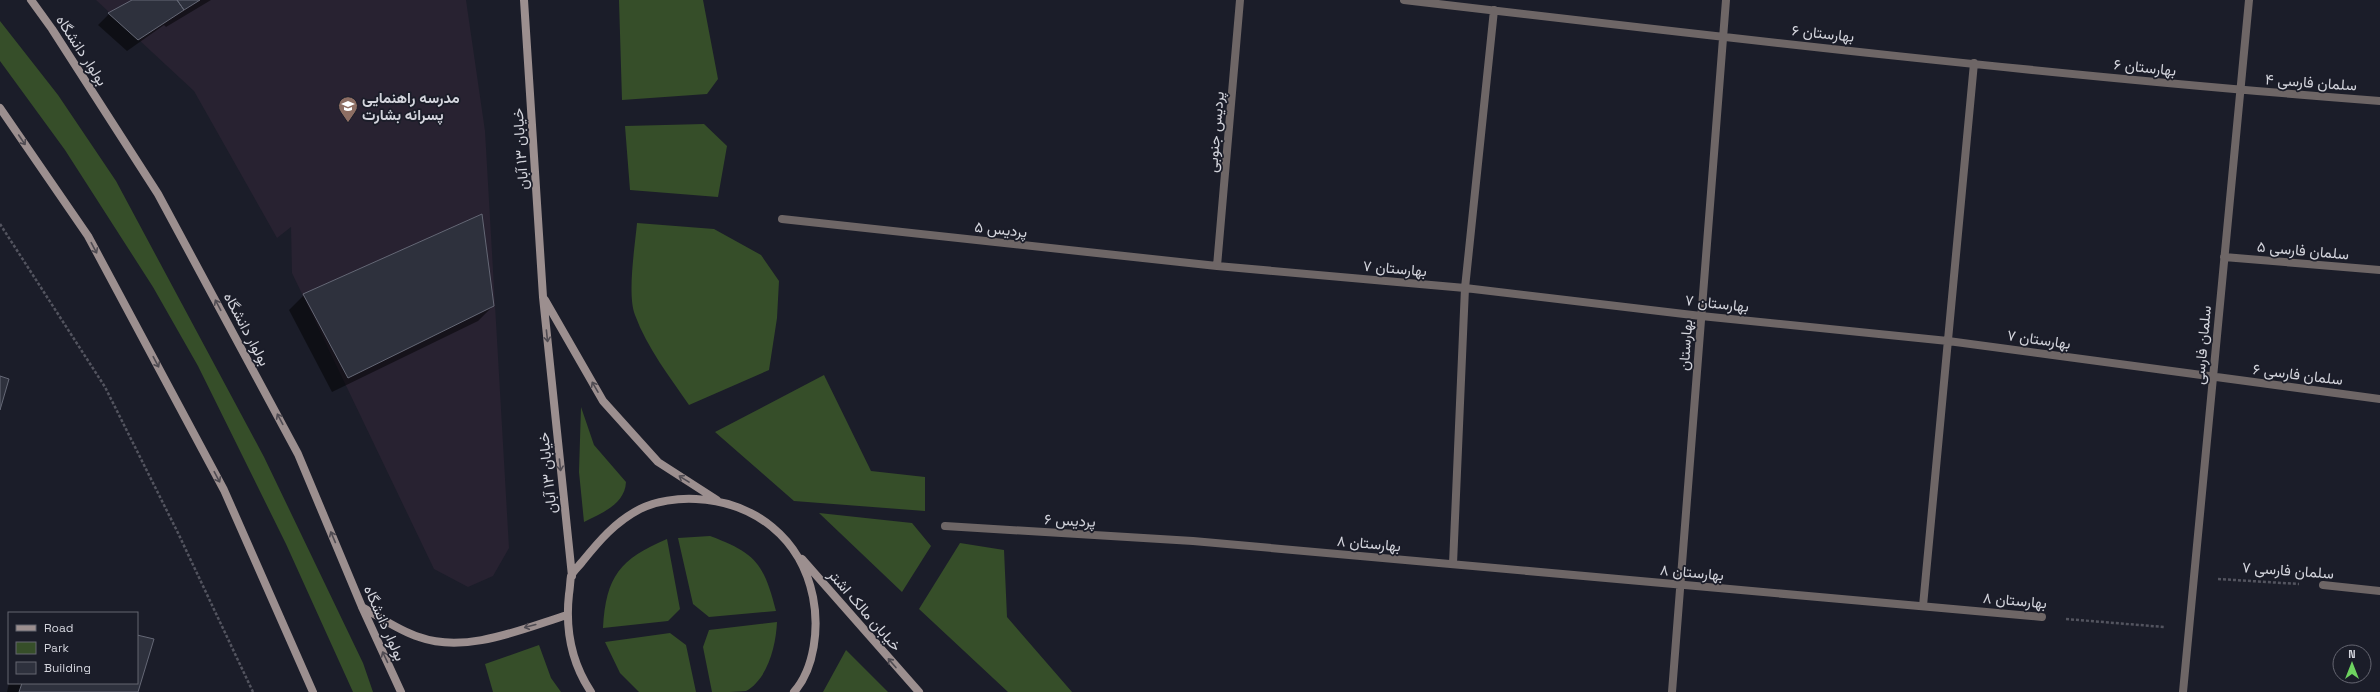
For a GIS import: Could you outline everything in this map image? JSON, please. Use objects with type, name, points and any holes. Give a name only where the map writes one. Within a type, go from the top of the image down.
[{"type":"main road","name":"بولوار دانشگاه","points":[[31,0],[52,29],[158,194],[298,454],[362,607],[401,692]]},
{"type":"main road","name":"خیابان ۱۳ آبان","points":[[524,0],[543,297],[572,576],[567,615],[568,637],[579,673],[591,692]]},
{"type":"main road","points":[[0,108],[88,236],[224,490],[314,692]]},
{"type":"main road","name":"خیابان ۱۳ آبان","points":[[543,297],[603,401],[658,462],[717,500]]},
{"type":"main road","points":[[572,576],[608,531],[640,508],[678,498],[717,500],[746,509],[770,525],[791,546],[809,579],[817,616],[813,654],[794,692]]},
{"type":"main road","name":"خیابان مالک اشتر","points":[[791,546],[919,692]]},
{"type":"main road","points":[[362,607],[418,637],[447,643],[477,641],[567,615]]},
{"type":"street","name":"پردیس جنوبی","points":[[1217,266],[1240,0]]},
{"type":"street","name":"بهارستان ۶","points":[[1404,0],[1723,36],[2240,91]]},
{"type":"street","name":"بهارستان","points":[[1672,692],[1726,0]]},
{"type":"street","name":"سلمان فارسی","points":[[2183,692],[2249,0]]},
{"type":"street","points":[[1453,564],[1465,288],[1494,10]]},
{"type":"street","points":[[1923,606],[1974,63]]},
{"type":"street","name":"سلمان فارسی ۴","points":[[2240,91],[2380,101]]},
{"type":"street","name":"پردیس ۵","points":[[782,219],[1217,266]]},
{"type":"street","name":"سلمان فارسی ۵","points":[[2224,257],[2380,270]]},
{"type":"street","name":"بهارستان ۷","points":[[1217,266],[1465,288],[1701,316],[1948,340],[2213,378]]},
{"type":"street","name":"سلمان فارسی ۶","points":[[2213,378],[2380,399]]},
{"type":"street","name":"پردیس ۶","points":[[945,526],[1193,541]]},
{"type":"street","name":"بهارستان ۸","points":[[1193,541],[2042,616]]},
{"type":"street","name":"سلمان فارسی ۷","points":[[2323,585],[2380,591]]},
{"type":"path","points":[[0,224],[105,387],[178,533],[253,692]]},
{"type":"path","name":"سلمان فارسی ۷","points":[[2194,578],[2323,585]]},
{"type":"path","name":"بهارستان ۸","points":[[2042,616],[2189,630]]},
{"type":"shaded area","points":[[96,0],[466,0],[485,131],[509,548],[493,576],[468,587],[434,569],[292,273],[291,227],[277,238],[194,91]],"holes":[[[482,214],[494,306],[348,377],[304,294]]]},
{"type":"green space","points":[[619,0],[703,0],[718,79],[707,94],[622,100]]},
{"type":"green space","points":[[0,21],[58,95],[116,181],[264,457],[363,663],[373,692],[353,692],[286,544],[198,366],[153,287],[65,150],[0,61]]},
{"type":"green space","points":[[704,124],[727,146],[718,197],[630,190],[625,126]]},
{"type":"green space","points":[[637,223],[714,229],[761,255],[779,281],[777,318],[769,370],[689,405],[652,351],[635,315],[632,283]]},
{"type":"green space","points":[[824,375],[871,471],[925,477],[925,511],[794,501],[715,432]]},
{"type":"green space","points":[[581,407],[594,445],[626,482],[625,490],[617,502],[605,511],[584,522],[579,472]]},
{"type":"green space","points":[[819,513],[912,523],[931,546],[902,592]]},
{"type":"green space","points":[[710,536],[738,548],[756,562],[767,582],[776,611],[709,617],[693,604],[678,538]]},
{"type":"green space","points":[[667,539],[680,609],[668,621],[603,628],[608,595],[612,582],[618,572],[627,562],[638,554]]},
{"type":"green space","points":[[960,543],[1004,550],[1007,617],[1072,692],[1008,692],[919,609]]},
{"type":"green space","points":[[777,622],[773,651],[765,670],[754,686],[746,691],[712,692],[703,647],[709,630]]},
{"type":"green space","points":[[670,633],[686,645],[696,692],[639,692],[620,673],[605,642]]},
{"type":"green space","points":[[539,645],[551,678],[561,692],[493,692],[485,664]]},
{"type":"green space","points":[[846,650],[888,692],[823,692]]},
{"type":"building","points":[[132,0],[177,0],[184,10],[138,40],[108,13]]},
{"type":"building","points":[[177,0],[200,0],[184,10]]},
{"type":"building","points":[[482,214],[494,306],[348,378],[303,294]]},
{"type":"building","points":[[0,376],[9,379],[0,410]]},
{"type":"building","points":[[138,635],[154,639],[138,692],[19,692],[22,684],[138,684]]},
{"type":"place","name":"مدرسه راهنمایی پسرانه بشارت","points":[[348,123]]}]
